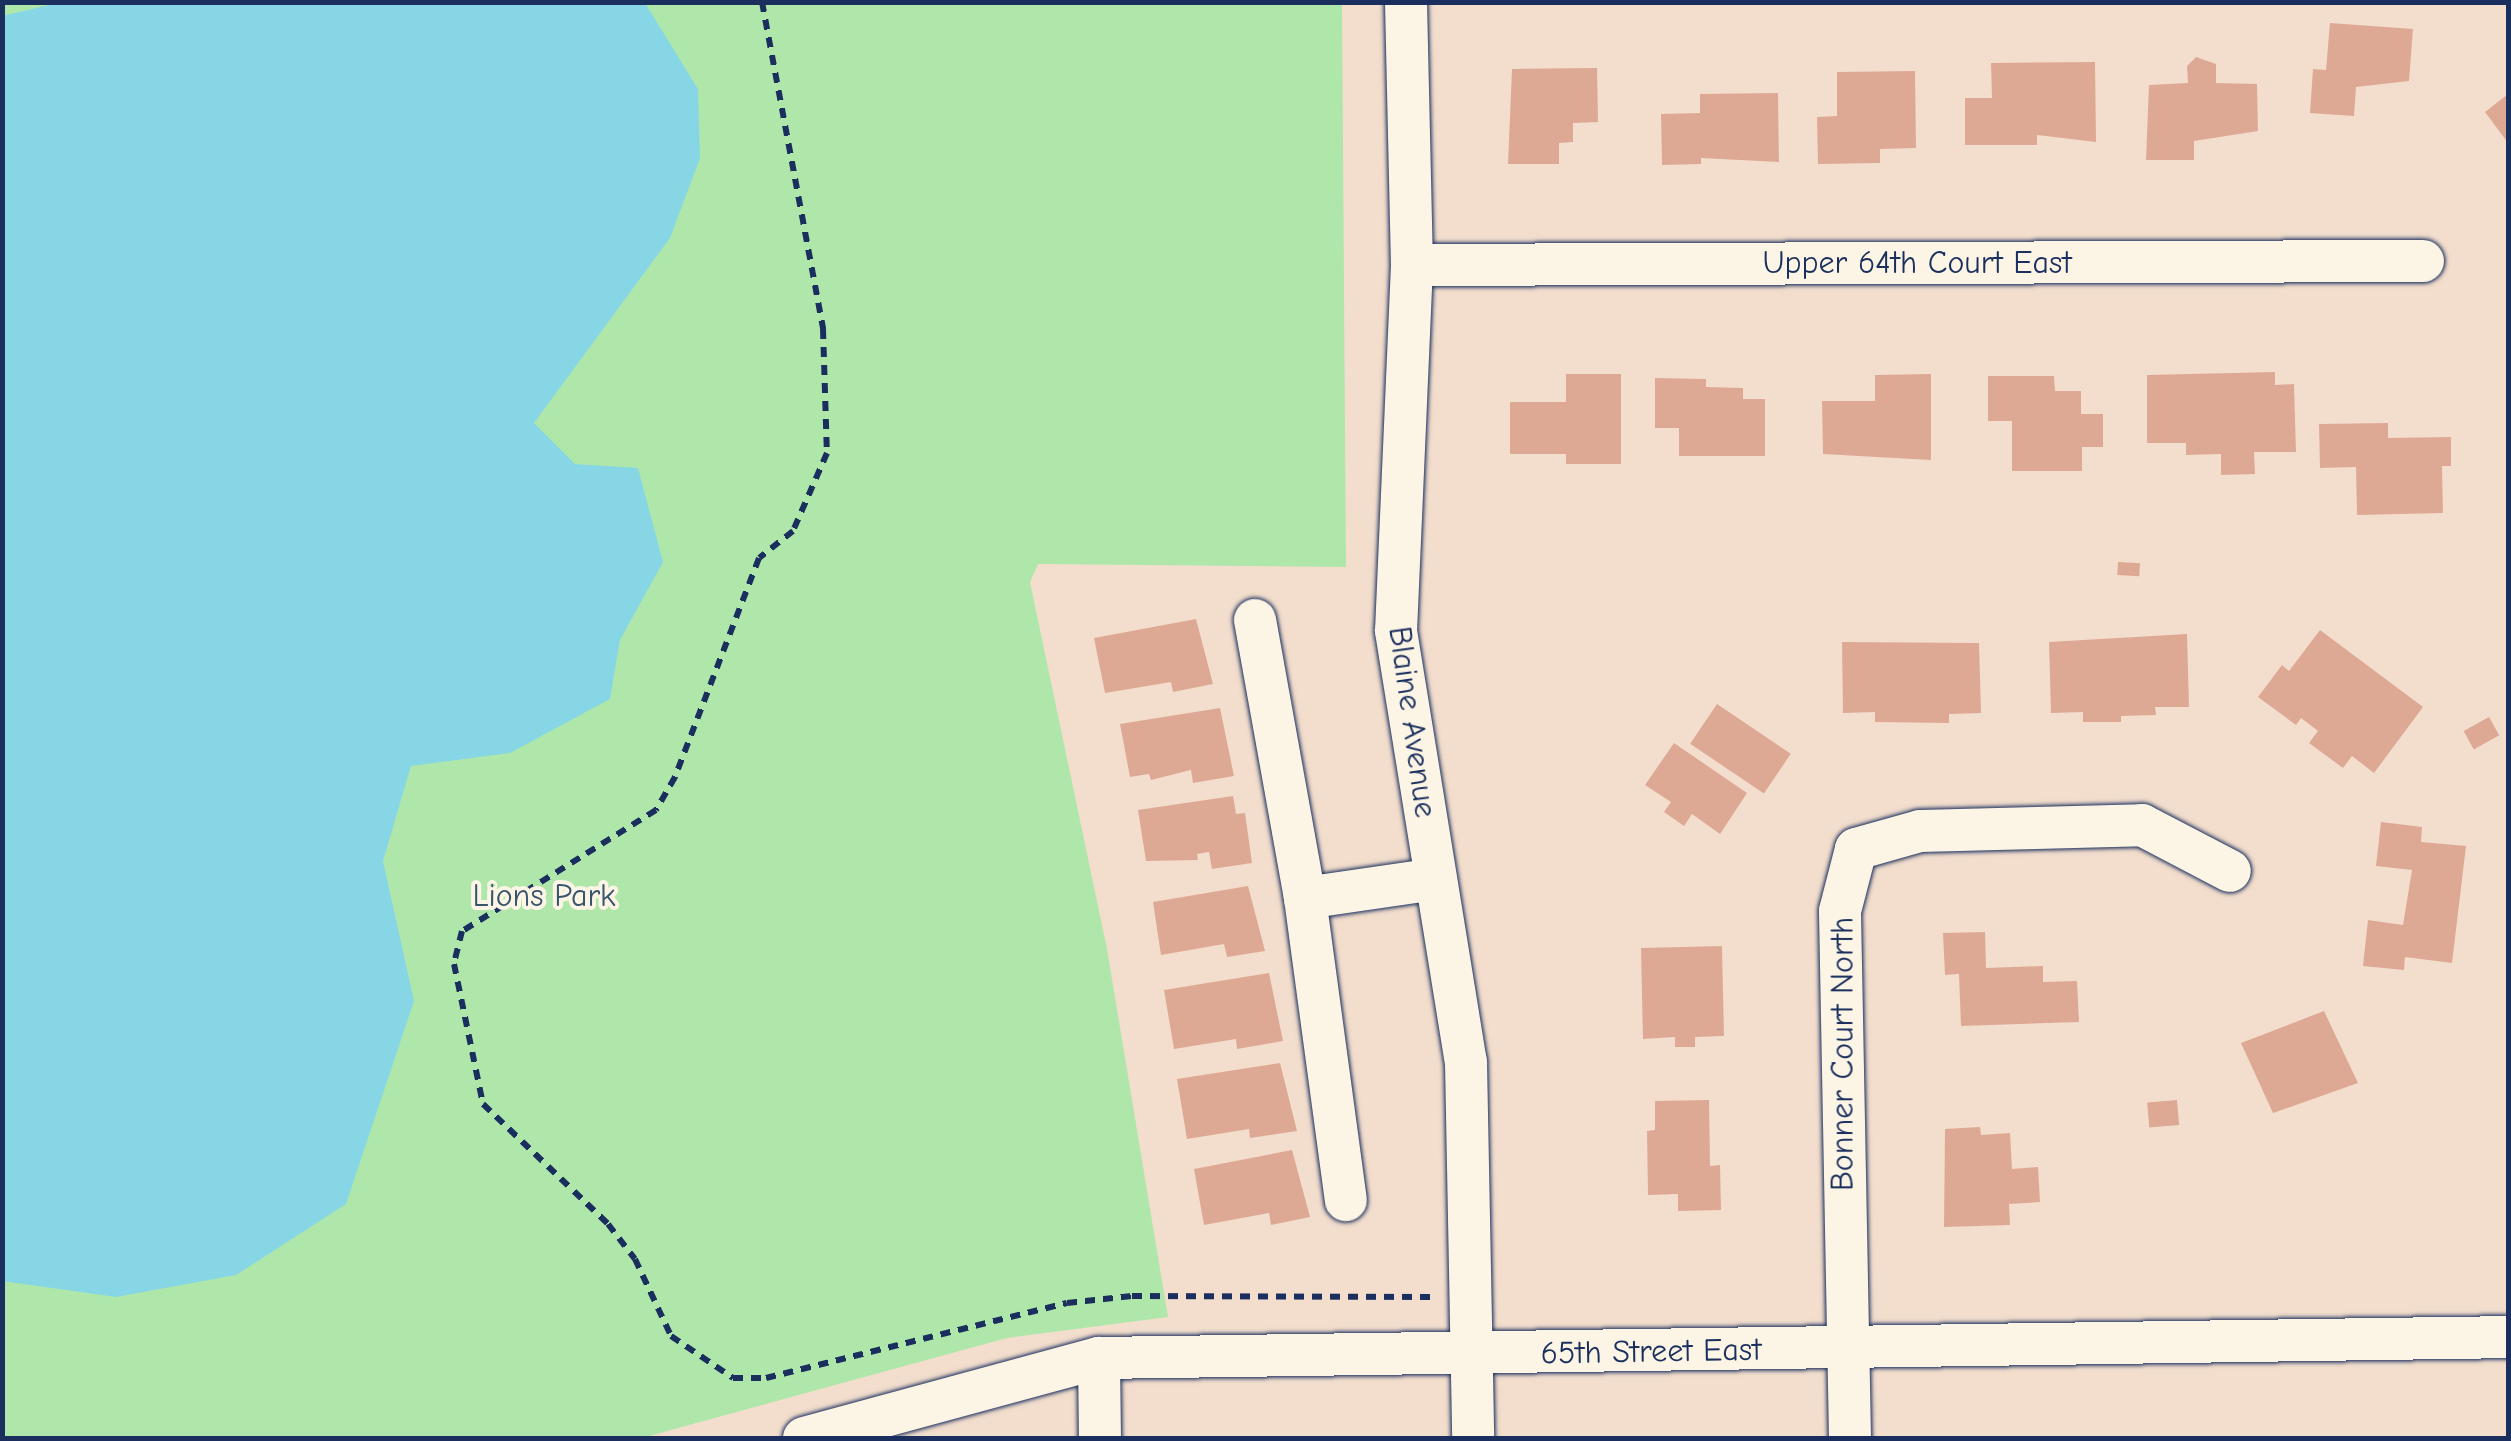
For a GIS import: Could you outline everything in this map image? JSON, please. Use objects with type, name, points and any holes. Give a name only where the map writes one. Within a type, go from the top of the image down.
[{"type":"street","name":"Blaine Avenue","points":[[1406,2],[1412,265],[1396,631],[1466,1062],[1474,1438]]},
{"type":"street","name":"Upper 64th Court East","points":[[1412,265],[2422,261]]},
{"type":"street","points":[[1255,620],[1305,898],[1346,1200]]},
{"type":"street","name":"Bonner Court North","points":[[1846,1349],[1840,912],[1856,849],[1920,831],[2142,826],[2230,871]]},
{"type":"street","points":[[1305,898],[1436,878]]},
{"type":"street","name":"65th Street East","points":[[804,1438],[1099,1358],[2508,1337]]},
{"type":"street","points":[[1846,1349],[1850,1438]]},
{"type":"street","points":[[1099,1358],[1100,1438]]},
{"type":"path","points":[[762,2],[822,329],[827,453],[793,530],[760,558],[751,576],[675,778],[656,810],[462,931],[454,964],[484,1104],[608,1224],[635,1259],[671,1336],[733,1378],[766,1378],[1067,1303],[1132,1296],[1471,1298]]},
{"type":"green space","name":"Lions Park","points":[[3,3],[1342,3],[1346,567],[1038,564],[1030,582],[1107,949],[1168,1317],[1007,1338],[642,1438],[3,1438]]},
{"type":"water","points":[[58,3],[645,3],[698,89],[700,158],[670,238],[534,423],[575,464],[638,468],[663,562],[620,640],[610,699],[510,753],[411,766],[383,861],[414,1001],[346,1204],[236,1275],[116,1297],[2,1281],[2,16]]},
{"type":"building","points":[[2330,23],[2413,29],[2409,81],[2356,87],[2354,116],[2310,113],[2313,69],[2326,70]]},
{"type":"building","points":[[2196,57],[2216,64],[2216,83],[2257,84],[2258,131],[2194,141],[2194,160],[2146,160],[2149,85],[2188,83],[2187,66]]},
{"type":"building","points":[[2095,62],[2096,142],[2037,135],[2037,145],[1965,145],[1965,98],[1992,98],[1991,63]]},
{"type":"building","points":[[1597,68],[1598,122],[1573,123],[1573,142],[1559,143],[1559,164],[1508,164],[1512,69]]},
{"type":"building","points":[[1915,71],[1916,148],[1880,149],[1880,163],[1818,164],[1817,117],[1837,116],[1837,72]]},
{"type":"building","points":[[1778,93],[1779,162],[1701,158],[1701,164],[1662,165],[1661,114],[1700,113],[1700,94]]},
{"type":"building","points":[[2508,94],[2508,143],[2485,112]]},
{"type":"building","points":[[2275,372],[2275,385],[2294,384],[2296,452],[2254,452],[2255,474],[2221,475],[2221,454],[2186,455],[2186,443],[2147,443],[2147,375]]},
{"type":"building","points":[[1566,374],[1621,374],[1621,464],[1566,464],[1566,454],[1510,454],[1510,402],[1566,402]]},
{"type":"building","points":[[1931,374],[1931,460],[1823,454],[1822,401],[1875,401],[1875,375]]},
{"type":"building","points":[[1988,376],[2054,376],[2055,391],[2081,391],[2081,414],[2103,414],[2103,447],[2082,447],[2082,471],[2012,471],[2012,421],[1988,421]]},
{"type":"building","points":[[1655,378],[1706,379],[1706,387],[1743,388],[1743,399],[1765,399],[1765,456],[1679,456],[1679,428],[1655,428]]},
{"type":"building","points":[[2388,423],[2388,438],[2451,437],[2451,466],[2442,466],[2443,513],[2357,515],[2356,467],[2320,468],[2319,424]]},
{"type":"building","points":[[2118,562],[2140,563],[2139,576],[2117,575]]},
{"type":"building","points":[[1196,619],[1213,684],[1173,692],[1171,682],[1105,693],[1094,638]]},
{"type":"building","points":[[2320,630],[2423,707],[2374,773],[2352,756],[2343,768],[2309,743],[2318,731],[2301,718],[2296,725],[2258,697],[2282,665],[2289,671]]},
{"type":"building","points":[[2187,634],[2189,707],[2155,707],[2156,715],[2121,716],[2121,722],[2083,722],[2083,712],[2051,713],[2049,642]]},
{"type":"building","points":[[1842,642],[1979,643],[1981,713],[1949,714],[1949,723],[1875,722],[1875,712],[1843,713]]},
{"type":"building","points":[[1717,704],[1791,754],[1764,794],[1690,744]]},
{"type":"building","points":[[1220,708],[1234,776],[1193,783],[1191,770],[1151,780],[1149,774],[1130,777],[1120,724]]},
{"type":"building","points":[[2489,717],[2499,735],[2474,749],[2464,731]]},
{"type":"building","points":[[1674,743],[1747,793],[1720,834],[1692,814],[1684,826],[1664,812],[1671,802],[1645,785]]},
{"type":"building","points":[[1233,796],[1236,814],[1245,813],[1252,863],[1212,869],[1209,852],[1197,854],[1198,860],[1146,861],[1138,810]]},
{"type":"building","points":[[2381,822],[2422,827],[2421,842],[2466,846],[2452,963],[2405,957],[2404,970],[2363,966],[2368,920],[2403,925],[2412,870],[2376,866]]},
{"type":"building","points":[[1248,886],[1265,951],[1227,957],[1224,944],[1161,955],[1153,902]]},
{"type":"building","points":[[1985,932],[1986,968],[2043,966],[2043,982],[2077,981],[2079,1022],[1961,1026],[1959,974],[1945,975],[1943,933]]},
{"type":"building","points":[[1722,946],[1724,1036],[1695,1037],[1695,1047],[1675,1047],[1675,1037],[1643,1039],[1641,948]]},
{"type":"building","points":[[1269,973],[1283,1041],[1237,1049],[1236,1039],[1174,1049],[1164,990]]},
{"type":"building","points":[[2324,1011],[2358,1083],[2273,1113],[2241,1043]]},
{"type":"building","points":[[1280,1063],[1297,1131],[1250,1138],[1249,1129],[1187,1139],[1177,1079]]},
{"type":"building","points":[[1709,1100],[1710,1166],[1720,1165],[1721,1210],[1678,1211],[1678,1194],[1648,1195],[1647,1131],[1655,1130],[1655,1101]]},
{"type":"building","points":[[2177,1100],[2179,1125],[2149,1128],[2147,1103]]},
{"type":"building","points":[[1980,1127],[1981,1135],[2010,1133],[2012,1169],[2038,1167],[2040,1202],[2009,1204],[2010,1225],[1944,1227],[1945,1129]]},
{"type":"building","points":[[1292,1150],[1310,1217],[1271,1225],[1269,1213],[1204,1225],[1194,1169]]}]
